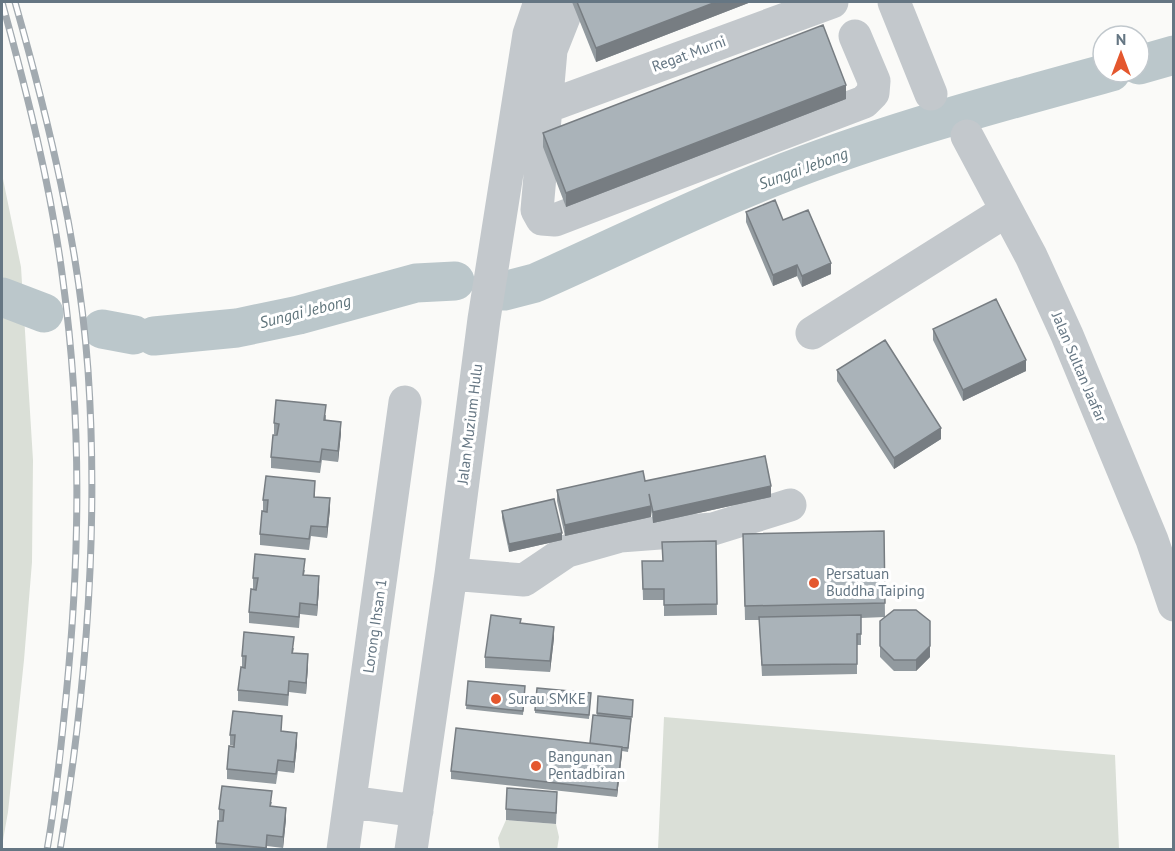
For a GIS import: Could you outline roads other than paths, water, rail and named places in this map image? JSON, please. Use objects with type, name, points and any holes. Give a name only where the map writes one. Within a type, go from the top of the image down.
[{"type":"street","name":"Jalan Muzium Hulu","points":[[411,849],[452,574],[484,319],[515,115],[529,34],[540,2]]},
{"type":"street","points":[[570,2],[551,50],[537,210],[542,219],[555,220],[864,102],[873,93],[874,81],[855,36]]},
{"type":"street","name":"Regat Murni","points":[[546,107],[832,2]]},
{"type":"street","points":[[894,2],[932,94]]},
{"type":"street","name":"Jalan Sultan Jaafar","points":[[967,136],[1005,211],[1032,256],[1067,335],[1152,540],[1173,605]]},
{"type":"street","points":[[812,333],[1005,211]]},
{"type":"street","name":"Lorong Ihsan 1","points":[[344,849],[405,402]]},
{"type":"street","points":[[452,574],[524,580],[567,551],[620,536],[713,529],[790,505]]},
{"type":"street","points":[[351,802],[417,811]]},
{"type":"waterway","name":"Sungai Jebong","points":[[1151,62],[1174,55]]},
{"type":"waterway","name":"Sungai Jebong","points":[[504,291],[535,283],[713,202],[830,156],[970,111],[1091,78]]},
{"type":"waterway","name":"Sungai Jebong","points":[[154,336],[237,328],[299,315],[416,283],[455,281]]},
{"type":"waterway","name":"Sungai Jebong","points":[[2,297],[44,313]]},
{"type":"waterway","name":"Sungai Jebong","points":[[102,329],[134,335]]},
{"type":"railway","points":[[2,2],[29,105],[58,245],[69,333],[76,437],[76,540],[71,644],[56,793],[47,850]]},
{"type":"railway","points":[[15,2],[61,184],[78,277],[88,370],[92,490],[88,611],[77,731],[60,850]]},
{"type":"place","name":"Persatuan Buddha Taiping","points":[[814,583]]},
{"type":"place","name":"Surau SMKE","points":[[496,699]]},
{"type":"place","name":"Bangunan Pentadbiran","points":[[536,766]]}]
